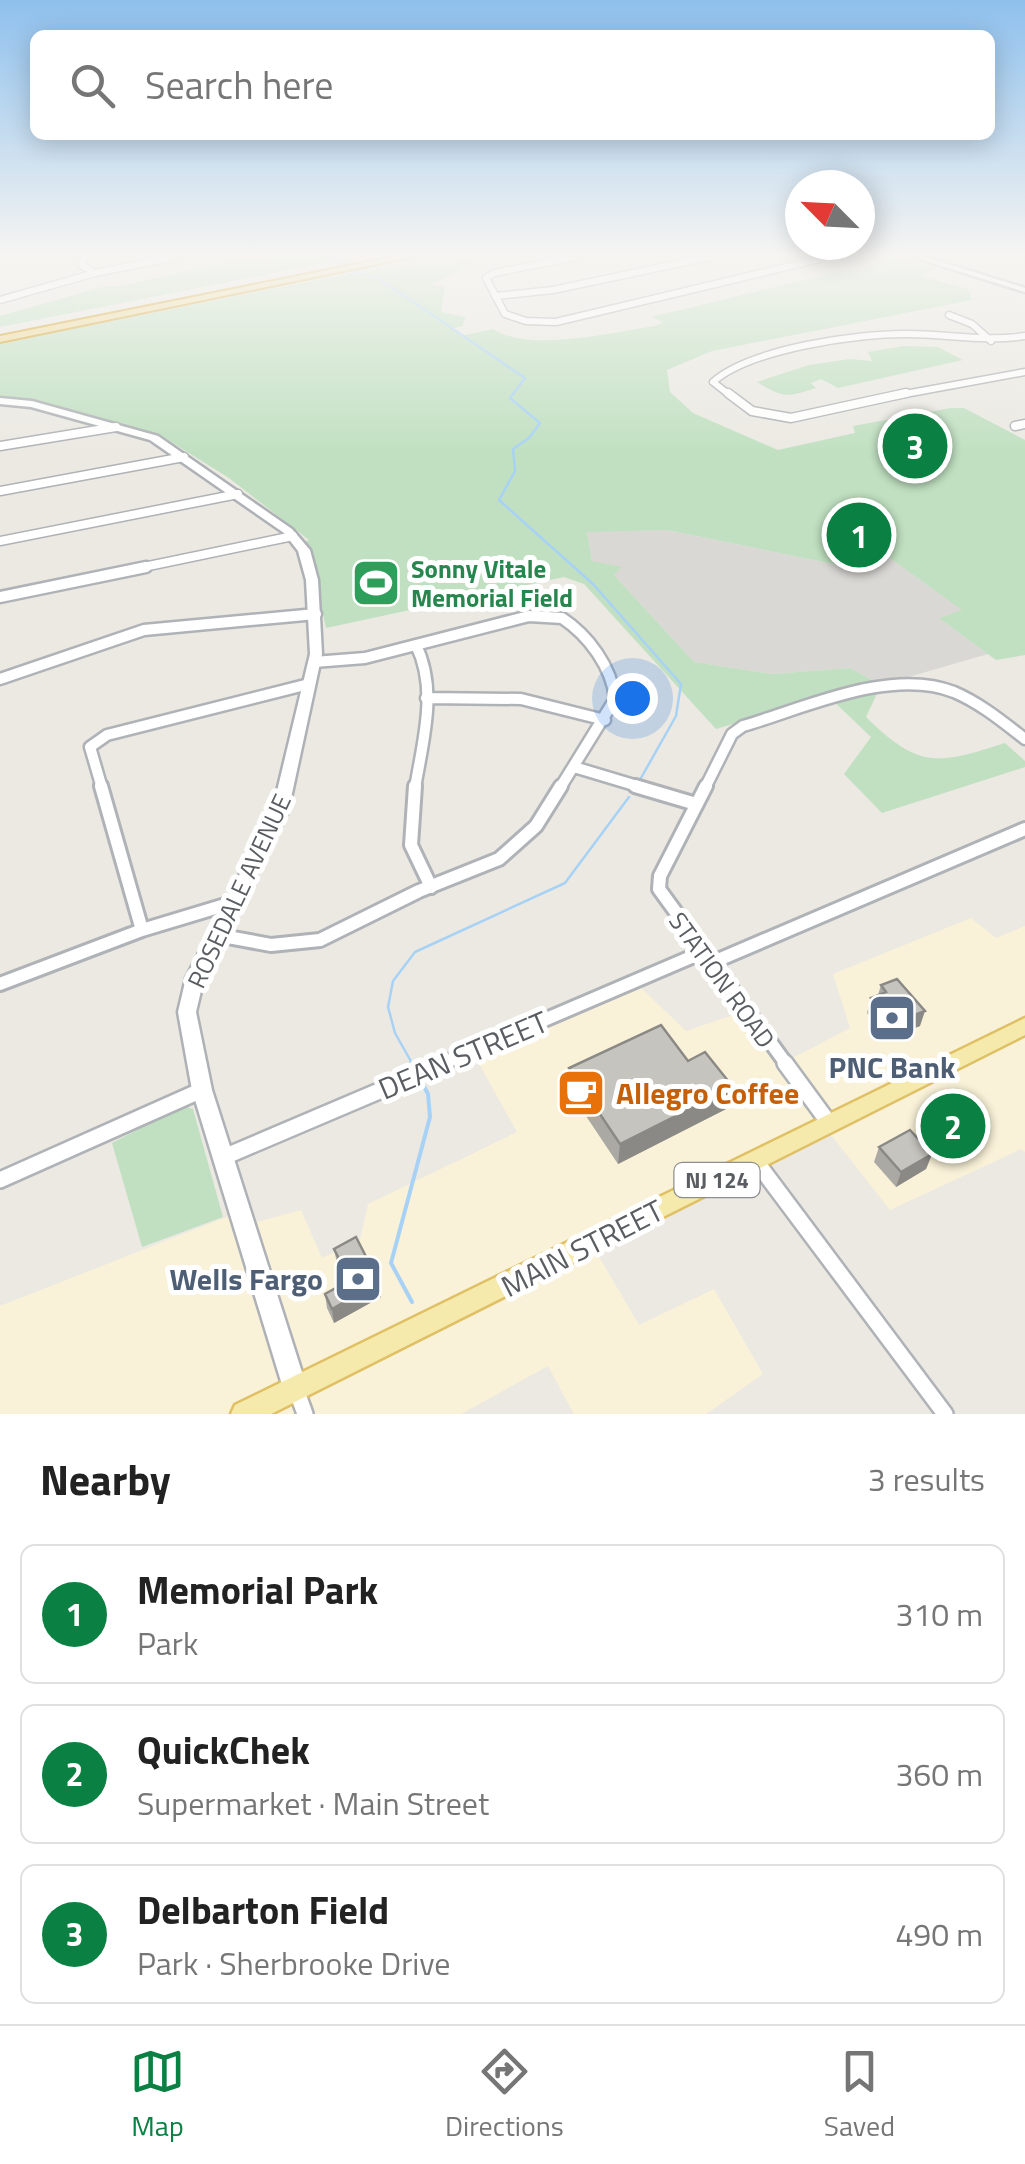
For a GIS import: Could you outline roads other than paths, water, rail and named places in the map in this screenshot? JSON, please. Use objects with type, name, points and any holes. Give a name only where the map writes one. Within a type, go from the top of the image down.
[{"type":"highway","points":[[0,335],[58,323]]},
{"type":"highway","points":[[0,335],[63,323]]},
{"type":"main road","name":"MAIN STREET","points":[[244,1414],[1025,1026]]},
{"type":"street","points":[[969,323],[992,341]]},
{"type":"street","points":[[1025,336],[992,341],[881,335],[767,358],[720,373],[713,382],[752,411],[790,418],[976,378],[1025,372]]},
{"type":"street","points":[[0,402],[32,404],[147,435],[238,494],[293,536]]},
{"type":"street","points":[[1015,426],[1025,424]]},
{"type":"street","points":[[0,446],[117,426]]},
{"type":"street","points":[[0,491],[184,457]]},
{"type":"street","points":[[0,540],[238,494]]},
{"type":"street","points":[[0,597],[293,536]]},
{"type":"street","name":"ROSEDALE AVENUE","points":[[293,536],[308,565],[316,614],[314,662],[280,812],[194,978],[188,1012],[202,1090],[296,1388]]},
{"type":"street","points":[[0,679],[144,630],[316,614]]},
{"type":"street","points":[[217,935],[271,945],[304,944],[334,936],[431,887],[482,868],[512,850],[536,826],[615,699],[614,681],[570,623],[559,617],[529,616],[364,658],[314,662]]},
{"type":"street","points":[[416,645],[428,667],[410,834],[415,862],[431,887]]},
{"type":"street","points":[[142,930],[90,748],[107,735],[309,684]]},
{"type":"street","name":"STATION ROAD","points":[[829,1123],[659,889],[660,876],[696,804],[736,730],[878,686],[919,685],[962,692],[1025,739]]},
{"type":"street","points":[[426,698],[521,699],[605,720]]},
{"type":"street","points":[[574,768],[696,804]]},
{"type":"street","name":"DEAN STREET","points":[[222,1157],[419,1073],[1025,829]]},
{"type":"street","points":[[0,984],[142,930],[235,902]]},
{"type":"street","points":[[0,1180],[202,1090]]},
{"type":"street","points":[[755,1160],[945,1414]]},
{"type":"street","points":[[296,1388],[305,1414]]},
{"type":"waterway","points":[[444,323],[525,378],[510,398],[540,423],[529,438],[513,449],[515,471],[499,500],[593,584],[681,684],[676,716],[641,778]]},
{"type":"waterway","points":[[413,1065],[395,1033],[388,1007],[393,981],[415,952],[565,883],[629,797]]},
{"type":"waterway","points":[[411,1063],[415,1069]]},
{"type":"waterway","points":[[412,1302],[391,1263],[430,1117],[428,1094],[421,1081]]},
{"type":"place","name":"Delbarton Field","points":[[915,446]]},
{"type":"place","name":"Memorial Park","points":[[859,535]]},
{"type":"place","name":"Sonny Vitale Memorial Field","points":[[376,583]]},
{"type":"place","name":"PNC Bank","points":[[892,1018]]},
{"type":"place","name":"Allegro Coffee","points":[[581,1093]]},
{"type":"place","name":"QuickChek","points":[[953,1126]]},
{"type":"place","name":"Wells Fargo","points":[[358,1279]]}]
